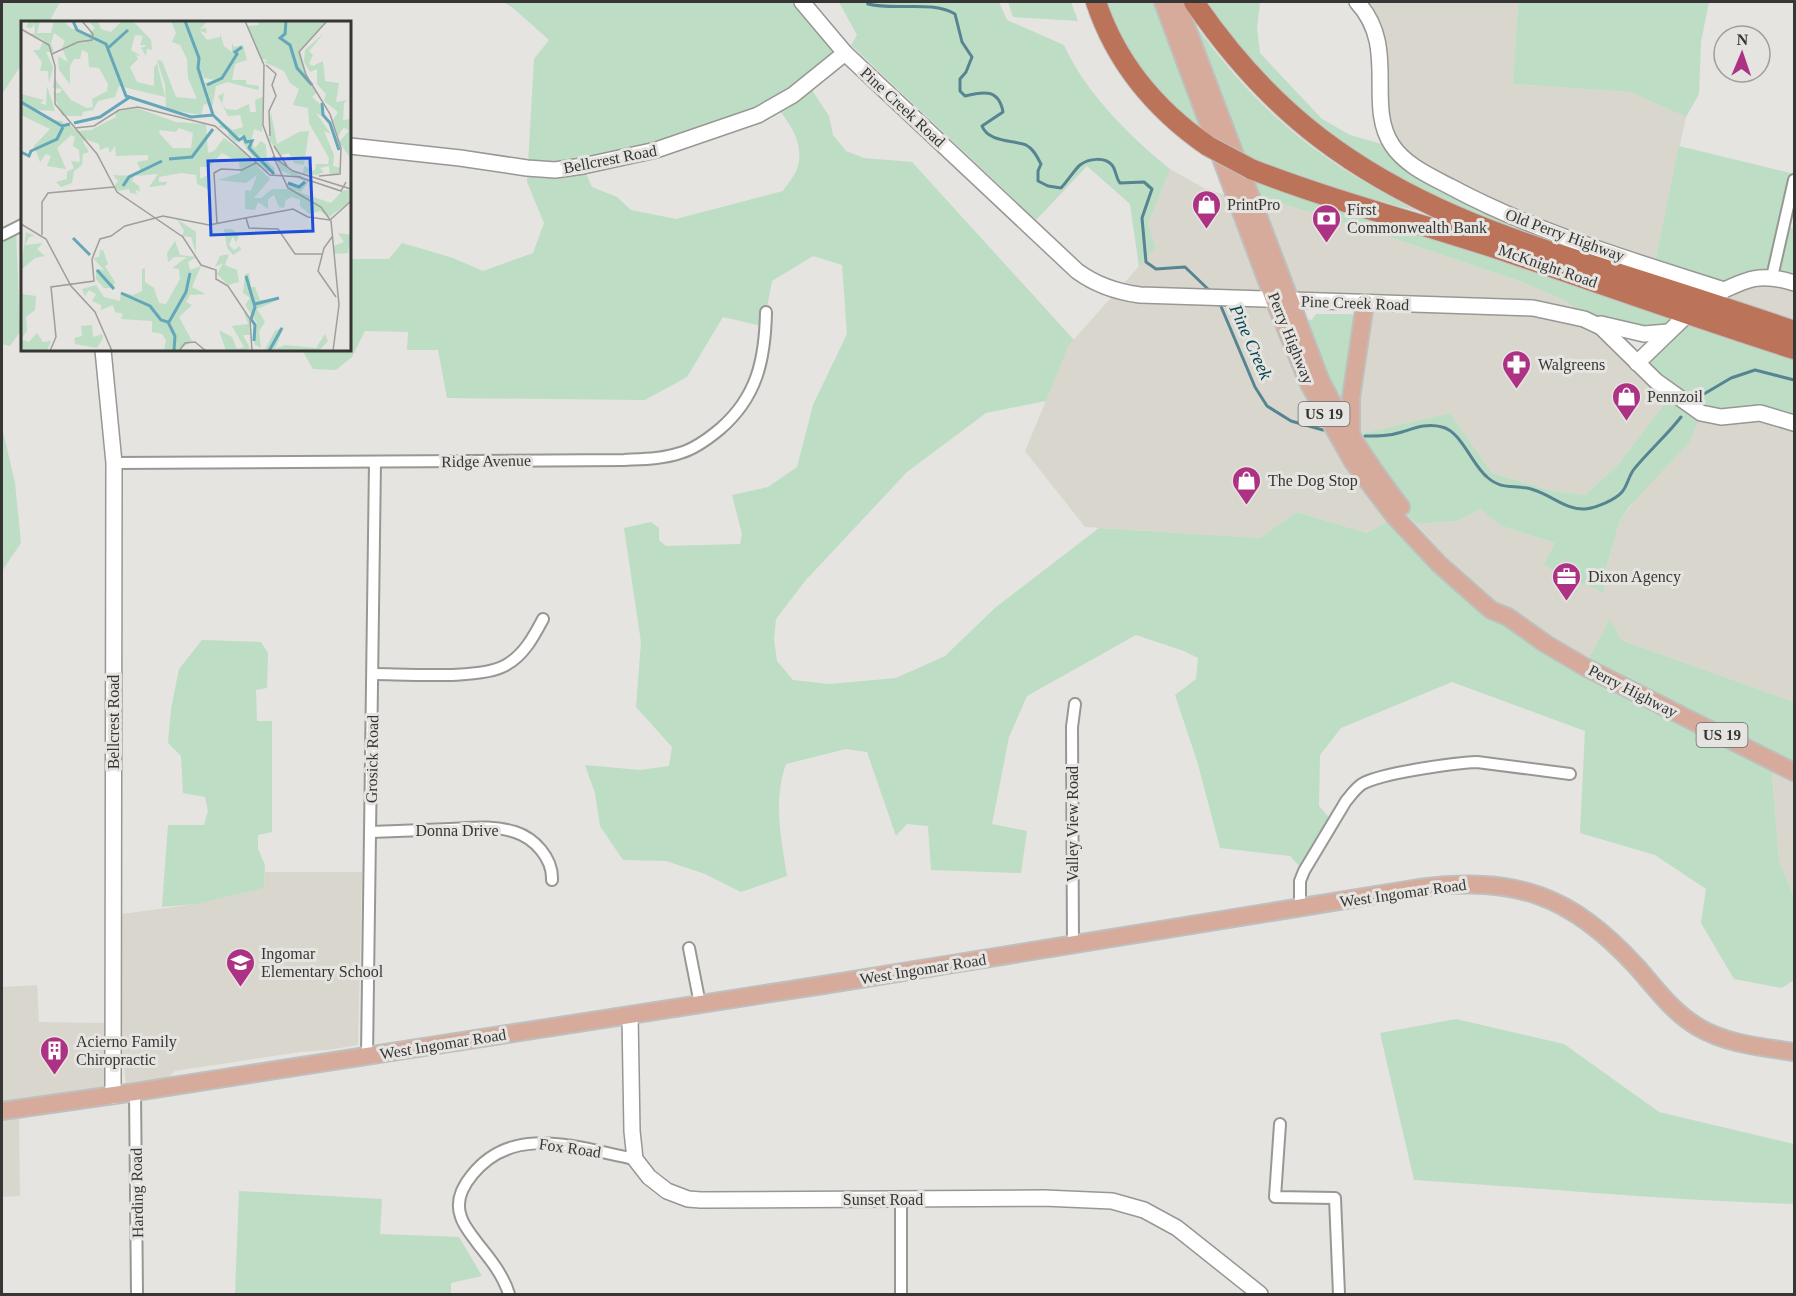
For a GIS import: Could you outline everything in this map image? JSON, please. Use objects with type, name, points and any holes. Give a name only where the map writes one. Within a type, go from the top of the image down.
[{"type":"highway","name":"McKnight Road","points":[[1095,2],[1110,36],[1137,80],[1171,118],[1208,146],[1251,169],[1511,253],[1695,308],[1794,331]]},
{"type":"highway","name":"McKnight Road","points":[[1194,2],[1233,55],[1274,98],[1319,138],[1379,177],[1454,216],[1500,236],[1695,308],[1794,349]]},
{"type":"main road","name":"Perry Highway","points":[[1163,2],[1282,300],[1320,379],[1351,436],[1390,493],[1416,525],[1446,557],[1497,602],[1508,617]]},
{"type":"main road","name":"Perry Highway","points":[[1177,2],[1313,393],[1367,482],[1395,517],[1439,564],[1491,609],[1508,617],[1546,644],[1585,667],[1794,772]]},
{"type":"main road","points":[[1351,436],[1351,398],[1365,303]]},
{"type":"main road","name":"West Ingomar Road","points":[[2,1111],[113,1096],[1461,883],[1497,885],[1523,890],[1558,903],[1586,919],[1613,942],[1661,996],[1695,1025],[1732,1040],[1794,1052]]},
{"type":"street","name":"Pine Creek Road","points":[[802,2],[845,53],[1083,275],[1117,291],[1140,296],[1233,300],[1533,308],[1569,315],[1596,323],[1612,335],[1637,363],[1672,394],[1701,413],[1721,417],[1760,413],[1794,423]]},
{"type":"street","name":"Old Perry Highway","points":[[1357,2],[1370,21],[1379,51],[1381,113],[1384,130],[1392,145],[1418,169],[1490,208],[1554,234],[1724,290]]},
{"type":"street","name":"Bellcrest Road","points":[[351,146],[527,168],[555,170],[582,166],[656,150],[758,115],[793,95],[845,53]]},
{"type":"street","points":[[1772,277],[1794,180]]},
{"type":"street","points":[[2,235],[21,226]]},
{"type":"street","points":[[1637,363],[1695,308],[1724,290],[1748,279],[1772,277],[1794,283]]},
{"type":"street","name":"Ridge Avenue","points":[[114,463],[624,460],[658,458],[680,453],[692,449],[714,435],[731,420],[745,402],[756,380],[763,354],[766,312]]},
{"type":"street","points":[[1596,323],[1644,334],[1668,333]]},
{"type":"street","name":"Bellcrest Road","points":[[103,351],[114,463],[113,1096]]},
{"type":"street","name":"Grosick Road","points":[[367,1056],[375,462]]},
{"type":"street","points":[[373,674],[466,674],[500,668],[523,651],[543,619]]},
{"type":"street","name":"Valley View Road","points":[[1073,945],[1072,745],[1075,704]]},
{"type":"street","points":[[1300,908],[1300,881],[1304,871],[1346,801],[1362,785],[1387,776],[1462,762],[1570,774]]},
{"type":"street","name":"Donna Drive","points":[[371,832],[484,827],[515,832],[527,837],[541,850],[549,864],[552,880]]},
{"type":"street","points":[[689,948],[700,1004]]},
{"type":"street","points":[[630,1015],[635,1159]]},
{"type":"street","name":"Harding Road","points":[[135,1092],[137,1294]]},
{"type":"street","points":[[1280,1124],[1275,1197],[1335,1198],[1340,1274],[1339,1294]]},
{"type":"street","name":"Fox Road","points":[[509,1294],[497,1269],[461,1219],[458,1208],[462,1189],[477,1168],[503,1150],[539,1142],[635,1159]]},
{"type":"street","name":"Sunset Road","points":[[635,1159],[649,1177],[659,1185],[688,1198],[1086,1198],[1112,1201],[1156,1216],[1188,1236],[1260,1294]]},
{"type":"street","points":[[901,1199],[901,1294]]},
{"type":"shaded area","points":[[1357,2],[1518,2],[1513,84],[1630,92],[1686,117],[1654,267],[1514,218],[1392,145],[1381,73]]},
{"type":"shaded area","points":[[1170,169],[1204,188],[1237,199],[1395,517],[1367,533],[1297,512],[1260,538],[1085,527],[1025,451],[1069,345],[1156,247],[1148,224]]},
{"type":"shaded area","points":[[1249,194],[1369,230],[1519,281],[1564,300],[1596,323],[1672,394],[1617,466],[1585,495],[1553,491],[1492,473],[1450,413],[1351,436],[1364,303],[1289,301]]},
{"type":"shaded area","points":[[1740,282],[1794,283],[1794,331],[1703,301]]},
{"type":"shaded area","points":[[1701,413],[1794,423],[1794,702],[1621,640],[1585,667],[1508,617],[1497,602],[1446,557],[1416,524],[1458,521],[1480,509],[1501,526],[1555,543],[1604,593],[1604,575],[1620,520]]},
{"type":"shaded area","points":[[1771,760],[1794,772],[1794,897],[1779,861]]},
{"type":"shaded area","name":"Ingomar Elementary School","points":[[265,872],[362,872],[358,1045],[175,1071],[169,1077],[126,1083],[120,1033],[121,914],[197,904],[264,888]]},
{"type":"shaded area","points":[[37,985],[39,1022],[106,1023],[105,1089],[2,1104],[2,987]]},
{"type":"shaded area","points":[[19,1108],[20,1196],[2,1197],[2,1111]]},
{"type":"green space","points":[[2,2],[60,2],[50,21],[21,21],[21,66],[2,94]]},
{"type":"green space","points":[[503,2],[802,2],[845,53],[808,84],[829,116],[833,135],[846,151],[864,158],[912,162],[1074,340],[1069,345],[1046,401],[986,413],[907,472],[805,581],[776,619],[774,639],[777,661],[793,680],[829,684],[896,678],[945,656],[996,607],[1099,528],[1260,538],[1297,512],[1367,533],[1395,517],[1439,564],[1585,666],[1610,619],[1621,640],[1794,702],[1794,772],[1771,761],[1779,861],[1794,897],[1794,980],[1782,988],[1734,979],[1701,923],[1706,889],[1655,855],[1580,833],[1585,731],[1452,682],[1341,728],[1320,755],[1319,806],[1333,822],[1304,871],[1290,856],[1220,848],[1198,764],[1175,695],[1196,679],[1198,658],[1136,635],[1027,696],[1009,737],[992,824],[1027,831],[1021,873],[931,870],[928,826],[907,824],[896,836],[867,752],[846,749],[786,764],[779,806],[787,876],[741,892],[705,874],[666,861],[623,860],[600,826],[595,793],[585,765],[640,770],[669,766],[672,747],[636,707],[641,642],[624,528],[651,522],[659,528],[659,540],[666,546],[740,544],[742,534],[732,495],[768,487],[797,467],[813,405],[847,334],[842,265],[813,256],[772,281],[766,312],[766,327],[723,317],[687,377],[645,400],[447,398],[438,350],[407,350],[408,332],[365,331],[352,357],[336,370],[313,369],[303,351],[351,351],[351,259],[389,259],[402,243],[453,258],[483,271],[533,253],[544,223],[527,182],[534,59],[549,40],[512,7]],"holes":[[[776,106],[791,127],[799,149],[798,166],[783,191],[676,219],[631,210],[617,197],[592,187],[583,167]]]},
{"type":"green space","points":[[839,2],[999,2],[1007,20],[1064,45],[1084,80],[1110,113],[1170,169],[1148,224],[1156,247],[1139,267],[1130,204],[1087,166],[1036,220],[851,45],[857,35]]},
{"type":"green space","points":[[1008,2],[1071,2],[1078,21],[1013,17]]},
{"type":"green space","points":[[1103,2],[1155,2],[1203,131],[1188,123],[1133,62]]},
{"type":"green space","points":[[1201,2],[1260,2],[1257,28],[1260,53],[1322,119],[1350,135],[1385,145],[1512,223],[1510,231],[1396,177],[1344,146],[1270,85]]},
{"type":"green space","points":[[1518,2],[1709,2],[1701,42],[1699,94],[1686,117],[1630,92],[1513,84]]},
{"type":"green space","points":[[1192,20],[1238,78],[1272,114],[1310,146],[1340,167],[1417,211],[1329,186],[1242,154]]},
{"type":"green space","points":[[1679,146],[1794,174],[1785,226],[1794,228],[1794,283],[1780,279],[1724,290],[1654,267]]},
{"type":"green space","points":[[1251,169],[1794,349],[1794,423],[1701,413],[1690,441],[1629,507],[1620,520],[1604,575],[1604,593],[1544,565],[1555,543],[1501,526],[1480,509],[1458,521],[1416,524],[1403,510],[1351,436],[1450,413],[1492,473],[1553,491],[1585,495],[1617,466],[1672,394],[1637,363],[1667,333],[1596,323],[1564,300],[1519,281],[1369,230],[1249,194]]},
{"type":"green space","points":[[16,228],[20,332],[10,346],[2,344],[2,235]]},
{"type":"green space","points":[[1316,314],[1350,314],[1358,317],[1343,400],[1340,402],[1308,328],[1309,319],[1312,320]]},
{"type":"green space","points":[[2,427],[15,483],[21,543],[2,571]]},
{"type":"green space","points":[[202,640],[261,642],[268,653],[267,688],[256,690],[257,721],[272,721],[272,832],[258,835],[258,849],[265,865],[264,888],[197,904],[162,907],[168,825],[204,825],[208,811],[205,797],[183,793],[181,756],[168,743],[171,709],[179,669]]},
{"type":"green space","points":[[1456,1019],[1564,1044],[1659,1112],[1794,1144],[1794,1204],[1652,1197],[1414,1180],[1380,1033]]},
{"type":"green space","points":[[239,1191],[382,1199],[380,1234],[459,1237],[482,1276],[451,1283],[451,1294],[235,1294]]},
{"type":"waterway","name":"Pine Creek","points":[[867,2],[890,7],[935,8],[955,14],[962,42],[972,57],[966,72],[960,79],[960,91],[965,96],[978,93],[990,94],[998,99],[1003,112],[982,126],[985,131],[995,138],[1026,145],[1031,149],[1041,164],[1038,181],[1048,186],[1061,188],[1080,165],[1097,159],[1112,165],[1120,183],[1144,182],[1152,189],[1142,218],[1146,262],[1156,269],[1185,267],[1210,291]]},
{"type":"waterway","name":"Pine Creek","points":[[1220,304],[1255,387],[1267,406],[1291,421],[1323,430]]},
{"type":"waterway","name":"Pine Creek","points":[[1704,394],[1731,378],[1755,370],[1794,380]]},
{"type":"waterway","name":"Pine Creek","points":[[1365,436],[1393,434],[1426,426],[1442,427],[1461,441],[1482,472],[1493,482],[1504,486],[1534,490],[1565,505],[1585,509],[1605,503],[1622,492],[1633,470],[1681,417]]},
{"type":"place","name":"PrintPro","points":[[1206,230]]},
{"type":"place","name":"First Commonwealth Bank","points":[[1326,244]]},
{"type":"place","name":"Walgreens","points":[[1517,390]]},
{"type":"place","name":"Pennzoil","points":[[1626,422]]},
{"type":"place","name":"The Dog Stop","points":[[1247,506]]},
{"type":"place","name":"Dixon Agency","points":[[1567,602]]},
{"type":"place","name":"Ingomar Elementary School","points":[[240,988]]},
{"type":"place","name":"Acierno Family Chiropractic","points":[[55,1076]]}]
